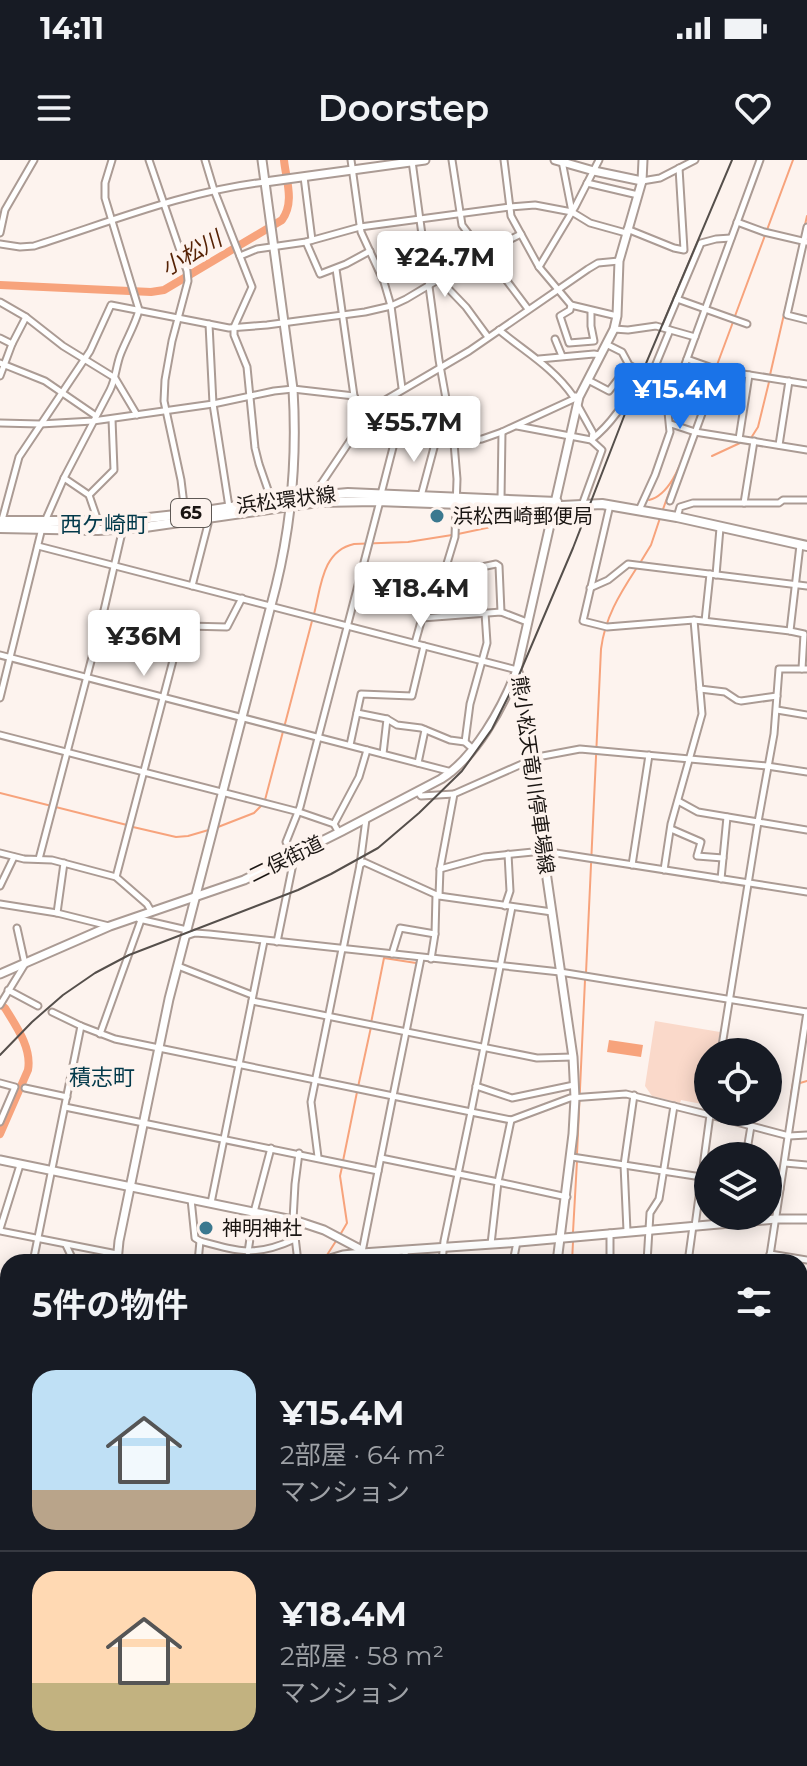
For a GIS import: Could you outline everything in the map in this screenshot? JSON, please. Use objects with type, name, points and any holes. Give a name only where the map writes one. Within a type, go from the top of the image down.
[{"type":"main road","name":"浜松環状線","points":[[43,524],[98,530],[123,528],[207,518],[313,496],[348,493],[380,498],[610,504],[803,545]]},
{"type":"main road","name":"浜松環状線","points":[[1,523],[98,521],[185,514],[275,501],[318,502],[421,496],[457,501],[501,499],[555,504]]},
{"type":"street","points":[[0,233],[5,210],[34,160]]},
{"type":"street","points":[[0,698],[43,524],[115,378],[121,353],[139,310],[104,191],[112,160]]},
{"type":"street","points":[[149,160],[187,271],[187,290],[165,380],[165,412],[181,480],[185,514]]},
{"type":"street","points":[[205,160],[252,287],[234,327],[234,335],[247,367],[259,464],[275,501]]},
{"type":"street","points":[[118,1254],[178,966],[282,561],[291,501],[295,421],[293,389],[262,160]]},
{"type":"street","points":[[351,160],[360,227],[391,306],[402,388]]},
{"type":"street","points":[[0,244],[34,246],[214,190],[425,160]]},
{"type":"street","points":[[452,160],[460,214],[466,232],[528,309]]},
{"type":"street","points":[[504,160],[511,216],[539,267],[571,305],[617,316]]},
{"type":"street","points":[[539,267],[599,160]]},
{"type":"street","name":"熊小松天竜川停車場線","points":[[558,1254],[578,1098],[521,679],[517,670],[578,401],[614,329],[619,261],[642,181],[643,160]]},
{"type":"street","points":[[572,212],[560,161],[642,181],[660,178],[695,160]]},
{"type":"street","points":[[639,510],[670,432],[668,412],[760,160]]},
{"type":"street","points":[[412,161],[428,286],[454,443],[457,501],[455,534],[445,570],[422,618],[415,643]]},
{"type":"street","points":[[240,254],[309,241],[360,227],[535,205],[572,212],[590,223],[627,231],[684,250],[679,168]]},
{"type":"street","points":[[304,177],[309,241],[320,274],[370,251]]},
{"type":"street","points":[[587,183],[638,195]]},
{"type":"street","points":[[737,222],[805,242]]},
{"type":"street","points":[[807,227],[787,315],[807,320]]},
{"type":"street","points":[[1,523],[19,457],[84,360],[111,305],[234,327],[342,315],[391,306],[521,234]]},
{"type":"street","points":[[651,376],[677,299],[701,243],[732,238]]},
{"type":"street","points":[[313,496],[366,413],[402,388],[488,338],[598,263],[619,261]]},
{"type":"street","points":[[336,269],[354,396],[366,413],[398,428],[454,443],[482,439],[578,401]]},
{"type":"street","points":[[440,280],[466,307],[488,338]]},
{"type":"street","points":[[677,299],[747,324]]},
{"type":"street","points":[[0,302],[115,378],[137,415]]},
{"type":"street","points":[[571,305],[570,310],[560,316],[569,343],[594,341],[591,311]]},
{"type":"street","points":[[0,376],[2,364],[26,317]]},
{"type":"street","points":[[209,324],[213,404],[229,507]]},
{"type":"street","points":[[614,329],[656,326],[695,337]]},
{"type":"street","points":[[499,330],[538,359],[578,401],[593,433],[591,440]]},
{"type":"street","points":[[0,338],[12,344]]},
{"type":"street","points":[[555,339],[562,356]]},
{"type":"street","points":[[606,344],[622,352],[629,365],[677,386]]},
{"type":"street","points":[[538,359],[600,355]]},
{"type":"street","points":[[687,359],[718,370],[807,384]]},
{"type":"street","points":[[2,364],[45,381],[94,418]]},
{"type":"street","points":[[588,380],[609,391],[629,365]]},
{"type":"street","points":[[670,501],[718,370]]},
{"type":"street","points":[[591,440],[604,430],[641,372]]},
{"type":"street","points":[[739,439],[749,375]]},
{"type":"street","points":[[779,445],[789,381]]},
{"type":"street","points":[[0,423],[40,424],[112,419],[293,389],[354,396]]},
{"type":"street","points":[[89,495],[114,470],[112,419]]},
{"type":"street","points":[[670,424],[695,432],[807,450]]},
{"type":"street","points":[[516,426],[591,440],[602,450],[577,505]]},
{"type":"street","points":[[277,942],[295,854],[286,842],[299,812],[398,428]]},
{"type":"street","points":[[501,499],[502,432]]},
{"type":"street","points":[[421,496],[436,440]]},
{"type":"street","points":[[744,503],[754,441]]},
{"type":"street","points":[[64,478],[89,495],[98,521]]},
{"type":"street","points":[[677,517],[680,507],[693,503],[807,500]]},
{"type":"street","points":[[610,504],[583,621],[605,626],[694,620],[804,634],[804,669],[779,669],[774,734],[723,1038]]},
{"type":"street","points":[[192,586],[207,518]]},
{"type":"street","points":[[705,621],[720,526]]},
{"type":"street","points":[[39,859],[123,528]]},
{"type":"street","points":[[790,631],[803,545]]},
{"type":"street","points":[[38,546],[517,670]]},
{"type":"street","points":[[590,588],[608,580],[628,564],[807,586]]},
{"type":"street","points":[[445,570],[499,566],[501,612]]},
{"type":"street","points":[[116,877],[181,630],[187,626],[227,627],[242,598]]},
{"type":"street","points":[[422,618],[501,612],[528,622]]},
{"type":"street","points":[[465,742],[470,704],[487,643],[485,613]]},
{"type":"street","points":[[664,870],[671,829],[702,714],[694,620]]},
{"type":"street","points":[[350,745],[361,694],[412,696],[424,646]]},
{"type":"street","points":[[0,655],[452,772]]},
{"type":"street","name":"二俣街道","points":[[0,974],[110,926],[138,919],[151,911],[244,880],[418,792],[452,772],[473,749],[517,670]]},
{"type":"street","points":[[700,689],[725,692],[741,701],[777,696]]},
{"type":"street","points":[[777,710],[807,715]]},
{"type":"street","points":[[357,713],[465,742],[473,749]]},
{"type":"street","points":[[383,754],[387,719]]},
{"type":"street","points":[[418,763],[425,730]]},
{"type":"street","points":[[0,735],[299,812],[334,824],[339,833]]},
{"type":"street","points":[[418,792],[421,796],[454,794],[531,759],[573,749],[807,772]]},
{"type":"street","points":[[334,824],[359,777],[367,750]]},
{"type":"street","points":[[632,865],[649,755]]},
{"type":"street","points":[[431,959],[440,869],[454,794]]},
{"type":"street","points":[[678,801],[698,812],[807,830]]},
{"type":"street","points":[[721,879],[727,817]]},
{"type":"street","points":[[318,1157],[311,1108],[360,865],[366,818]]},
{"type":"street","points":[[671,829],[701,842],[697,856],[723,858]]},
{"type":"street","points":[[440,869],[484,857],[543,851],[807,892]]},
{"type":"street","points":[[0,853],[24,859],[52,860],[116,877],[151,911]]},
{"type":"street","points":[[505,906],[510,891],[508,854]]},
{"type":"street","points":[[0,886],[14,857]]},
{"type":"street","points":[[360,865],[364,862],[437,896],[552,912]]},
{"type":"street","points":[[57,913],[64,863]]},
{"type":"street","points":[[0,904],[110,926]]},
{"type":"street","points":[[443,1254],[512,907]]},
{"type":"street","points":[[100,1034],[138,919],[186,933],[392,954],[499,971],[560,972],[807,1012],[782,1179]]},
{"type":"street","points":[[1,1003],[25,964],[17,928]]},
{"type":"street","points":[[392,954],[400,928],[435,934]]},
{"type":"street","points":[[211,1203],[264,941]]},
{"type":"street","points":[[362,1254],[421,958]]},
{"type":"street","points":[[178,966],[252,998],[328,1016],[537,1058],[573,1057]]},
{"type":"street","points":[[8,990],[38,1006]]},
{"type":"street","points":[[52,1012],[115,1039],[511,1120],[570,1098],[634,1095],[694,1110]]},
{"type":"street","points":[[35,1254],[81,1026]]},
{"type":"street","points":[[0,1083],[15,1087],[0,1122]]},
{"type":"street","points":[[476,1086],[512,1098],[574,1085]]},
{"type":"street","points":[[25,1088],[67,1097]]},
{"type":"street","points":[[627,1231],[624,1165],[634,1095]]},
{"type":"street","points":[[648,1254],[650,1213],[659,1199],[674,1106]]},
{"type":"street","points":[[65,1107],[378,1171]]},
{"type":"street","points":[[491,1244],[498,1182],[511,1120]]},
{"type":"street","points":[[748,1142],[751,1126],[789,1136],[807,1135]]},
{"type":"street","points":[[248,1252],[254,1212],[271,1148]]},
{"type":"street","points":[[297,1254],[293,1220],[299,1153]]},
{"type":"street","points":[[572,1157],[694,1175]]},
{"type":"street","points":[[381,1158],[567,1197]]},
{"type":"street","points":[[0,1160],[293,1220],[324,1230],[358,1248],[360,1254]]},
{"type":"street","points":[[785,1163],[807,1165]]},
{"type":"street","points":[[20,1165],[0,1230],[100,1254]]},
{"type":"street","points":[[191,1199],[195,1238],[200,1241],[239,1251],[260,1252],[295,1239]]},
{"type":"street","points":[[782,1219],[807,1219]]},
{"type":"street","points":[[384,1254],[694,1226],[689,1254]]},
{"type":"street","points":[[770,1254],[774,1230]]},
{"type":"street","points":[[610,1233],[610,1254]]},
{"type":"street","points":[[199,1254],[200,1241]]},
{"type":"street","points":[[515,1254],[517,1242]]},
{"type":"street","points":[[65,1244],[70,1254]]},
{"type":"street","points":[[405,1254],[406,1250]]},
{"type":"shaded area","points":[[655,1021],[720,1032],[719,1038],[694,1038],[694,1102],[681,1100],[680,1103],[652,1096],[645,1086]]},
{"type":"shaded area","points":[[609,1040],[643,1045],[641,1057],[607,1052]]},
{"type":"waterway","name":"小松川","points":[[0,285],[164,290],[282,220],[289,198],[284,160]]},
{"type":"waterway","points":[[735,316],[793,160]]},
{"type":"waterway","points":[[802,238],[807,216]]},
{"type":"waterway","points":[[770,375],[800,245]]},
{"type":"waterway","points":[[717,365],[733,322]]},
{"type":"waterway","points":[[693,430],[715,372]]},
{"type":"waterway","points":[[751,438],[758,427],[769,382]]},
{"type":"waterway","points":[[649,500],[657,497],[670,483],[691,437]]},
{"type":"waterway","points":[[712,456],[740,443]]},
{"type":"waterway","points":[[662,512],[675,476]]},
{"type":"waterway","points":[[458,534],[524,520],[534,514]]},
{"type":"waterway","points":[[640,563],[651,545],[660,518]]},
{"type":"waterway","points":[[314,614],[329,562],[343,548],[354,544],[408,542],[452,535]]},
{"type":"waterway","points":[[586,973],[601,649],[614,607],[636,569]]},
{"type":"waterway","points":[[265,800],[312,621]]},
{"type":"waterway","points":[[0,793],[127,825]]},
{"type":"waterway","points":[[218,827],[254,813],[262,805]]},
{"type":"waterway","points":[[133,827],[176,837],[212,829]]},
{"type":"waterway","points":[[371,1023],[384,958],[416,963]]},
{"type":"waterway","points":[[577,1154],[585,980]]},
{"type":"waterway","points":[[0,1004],[22,1038],[29,1062],[0,1134]]},
{"type":"waterway","points":[[358,1087],[371,1027]]},
{"type":"waterway","points":[[800,1083],[807,1081]]},
{"type":"waterway","points":[[791,1094],[793,1083]]},
{"type":"waterway","points":[[343,1161],[357,1092]]},
{"type":"waterway","points":[[790,1106],[791,1098]]},
{"type":"waterway","points":[[573,1232],[577,1161]]},
{"type":"waterway","points":[[340,1235],[347,1223],[340,1176],[342,1167]]},
{"type":"waterway","points":[[328,1254],[336,1241]]},
{"type":"waterway","points":[[572,1254],[573,1242]]},
{"type":"railway","points":[[0,1055],[63,995],[95,973],[129,955],[298,890],[378,848],[462,771],[492,729],[519,675],[732,160]]},
{"type":"place","name":"浜松西崎郵便局","points":[[437,516]]},
{"type":"place","name":"神明神社","points":[[206,1228]]},
{"type":"district","name":"西ケ崎町","points":[[104,524]]},
{"type":"district","name":"積志町","points":[[102,1077]]}]
